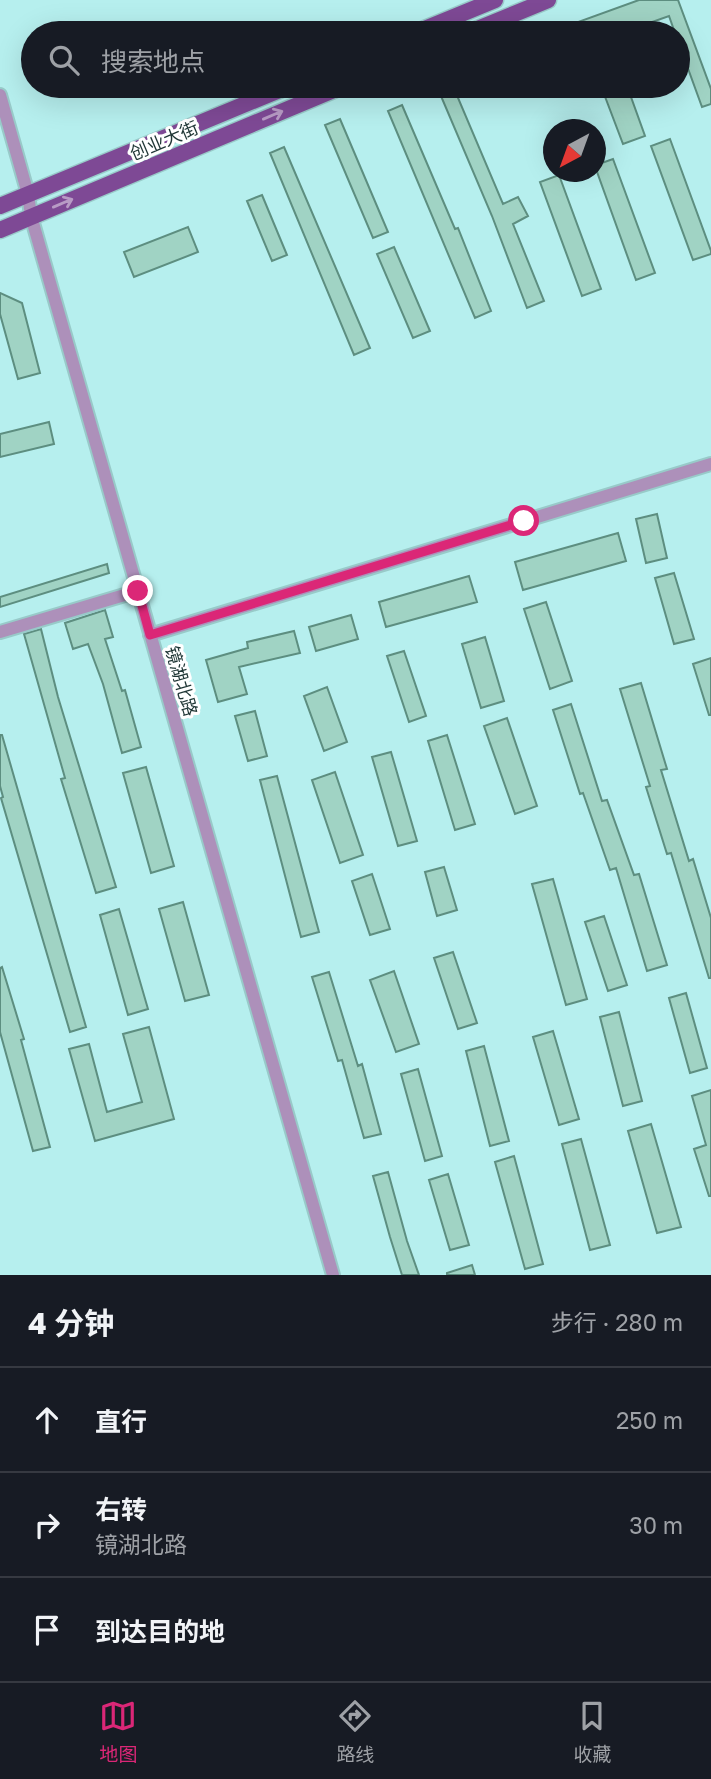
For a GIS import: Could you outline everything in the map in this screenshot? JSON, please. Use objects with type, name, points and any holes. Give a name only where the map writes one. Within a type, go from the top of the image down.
[{"type":"main road","points":[[444,21],[495,0]]},
{"type":"main road","points":[[497,21],[548,0]]},
{"type":"main road","name":"创业大街","points":[[0,206],[260,98]]},
{"type":"main road","name":"创业大街","points":[[0,230],[314,98]]},
{"type":"street","name":"镜湖北路","points":[[0,95],[28,194],[31,216],[333,1275]]},
{"type":"street","points":[[150,635],[711,464]]},
{"type":"street","points":[[0,632],[138,591]]},
{"type":"building","points":[[639,0],[678,0],[686,21],[671,21],[669,16],[655,21],[581,21]]},
{"type":"building","points":[[690,32],[711,89],[711,104],[702,107],[690,74]]},
{"type":"building","points":[[442,98],[458,98],[503,204],[518,197],[528,216],[513,224],[544,301],[527,308],[492,216]]},
{"type":"building","points":[[606,98],[631,98],[645,136],[623,144]]},
{"type":"building","points":[[402,105],[455,229],[458,228],[491,311],[475,318],[388,111]]},
{"type":"building","points":[[340,119],[388,232],[373,238],[325,125]]},
{"type":"building","points":[[670,139],[711,251],[711,254],[693,260],[651,146]]},
{"type":"building","points":[[284,147],[370,348],[354,355],[270,153]]},
{"type":"building","points":[[613,159],[655,273],[636,280],[601,182],[606,182],[606,161]]},
{"type":"building","points":[[540,182],[562,182],[601,289],[582,296]]},
{"type":"building","points":[[262,195],[287,255],[272,261],[247,201]]},
{"type":"building","points":[[188,227],[198,252],[134,277],[124,252]]},
{"type":"building","points":[[394,247],[430,331],[413,338],[377,254]]},
{"type":"building","points":[[0,293],[22,303],[40,373],[18,379],[0,314]]},
{"type":"building","points":[[49,422],[54,444],[0,457],[0,434]]},
{"type":"building","points":[[657,514],[667,558],[646,563],[636,519]]},
{"type":"building","points":[[618,533],[626,561],[523,590],[515,562]]},
{"type":"building","points":[[107,564],[109,573],[0,607],[0,597]]},
{"type":"building","points":[[674,573],[694,639],[674,644],[655,578]]},
{"type":"building","points":[[469,576],[477,602],[386,627],[379,602]]},
{"type":"building","points":[[546,602],[572,681],[550,689],[524,609]]},
{"type":"building","points":[[105,610],[113,637],[105,639],[122,691],[125,690],[141,747],[122,753],[103,684],[88,644],[73,649],[65,623]]},
{"type":"building","points":[[351,615],[358,639],[316,651],[309,627]]},
{"type":"building","points":[[41,629],[58,697],[116,887],[96,893],[61,779],[65,778],[24,634]]},
{"type":"building","points":[[294,631],[300,653],[239,667],[247,694],[218,702],[206,660],[248,648],[247,642]]},
{"type":"building","points":[[485,637],[504,701],[481,708],[462,644]]},
{"type":"building","points":[[404,651],[426,716],[409,722],[387,656]]},
{"type":"building","points":[[711,658],[711,715],[709,715],[693,664]]},
{"type":"building","points":[[641,683],[667,769],[661,770],[689,861],[693,859],[711,918],[711,978],[671,853],[667,854],[646,787],[650,786],[620,689]]},
{"type":"building","points":[[327,687],[347,742],[324,751],[304,696]]},
{"type":"building","points":[[571,704],[602,801],[607,800],[634,875],[639,874],[667,965],[647,971],[616,868],[610,870],[583,793],[580,794],[553,710]]},
{"type":"building","points":[[255,711],[267,756],[248,761],[235,716]]},
{"type":"building","points":[[507,718],[537,806],[515,814],[484,726]]},
{"type":"building","points":[[0,735],[86,1027],[70,1032],[1,798]]},
{"type":"building","points":[[447,735],[475,824],[455,830],[428,741]]},
{"type":"building","points":[[391,752],[417,841],[398,846],[372,757]]},
{"type":"building","points":[[146,767],[174,866],[151,873],[123,773]]},
{"type":"building","points":[[335,772],[363,855],[340,863],[312,780]]},
{"type":"building","points":[[277,776],[319,932],[301,937],[260,780]]},
{"type":"building","points":[[444,867],[457,910],[437,916],[425,872]]},
{"type":"building","points":[[372,874],[390,929],[370,935],[352,881]]},
{"type":"building","points":[[553,879],[587,999],[566,1005],[532,884]]},
{"type":"building","points":[[183,902],[209,995],[185,1001],[159,909]]},
{"type":"building","points":[[119,909],[148,1009],[128,1015],[100,915]]},
{"type":"building","points":[[604,916],[627,985],[608,991],[585,922]]},
{"type":"building","points":[[453,952],[477,1023],[458,1029],[434,958]]},
{"type":"building","points":[[2,967],[24,1039],[21,1040],[50,1147],[33,1151],[0,1032]]},
{"type":"building","points":[[394,971],[419,1044],[396,1052],[370,980]]},
{"type":"building","points":[[329,972],[358,1066],[362,1064],[381,1134],[364,1138],[342,1060],[338,1061],[312,977]]},
{"type":"building","points":[[686,993],[707,1068],[690,1073],[669,998]]},
{"type":"building","points":[[619,1012],[642,1101],[623,1106],[600,1017]]},
{"type":"building","points":[[149,1027],[174,1119],[95,1141],[69,1049],[89,1044],[107,1112],[142,1102],[123,1034]]},
{"type":"building","points":[[553,1031],[579,1119],[559,1125],[533,1037]]},
{"type":"building","points":[[484,1046],[509,1141],[490,1146],[466,1051]]},
{"type":"building","points":[[418,1069],[442,1156],[425,1161],[401,1074]]},
{"type":"building","points":[[711,1090],[709,1196],[694,1149],[706,1145],[692,1096]]},
{"type":"building","points":[[651,1124],[681,1227],[657,1233],[628,1131]]},
{"type":"building","points":[[581,1139],[610,1245],[590,1250],[562,1144]]},
{"type":"building","points":[[514,1156],[543,1264],[525,1269],[495,1162]]},
{"type":"building","points":[[388,1172],[419,1275],[402,1275],[390,1237],[373,1176]]},
{"type":"building","points":[[448,1174],[469,1245],[450,1250],[429,1180]]},
{"type":"building","points":[[472,1265],[475,1275],[447,1275],[447,1273]]},
{"type":"route","points":[[138,591],[150,635],[524,521]]}]
